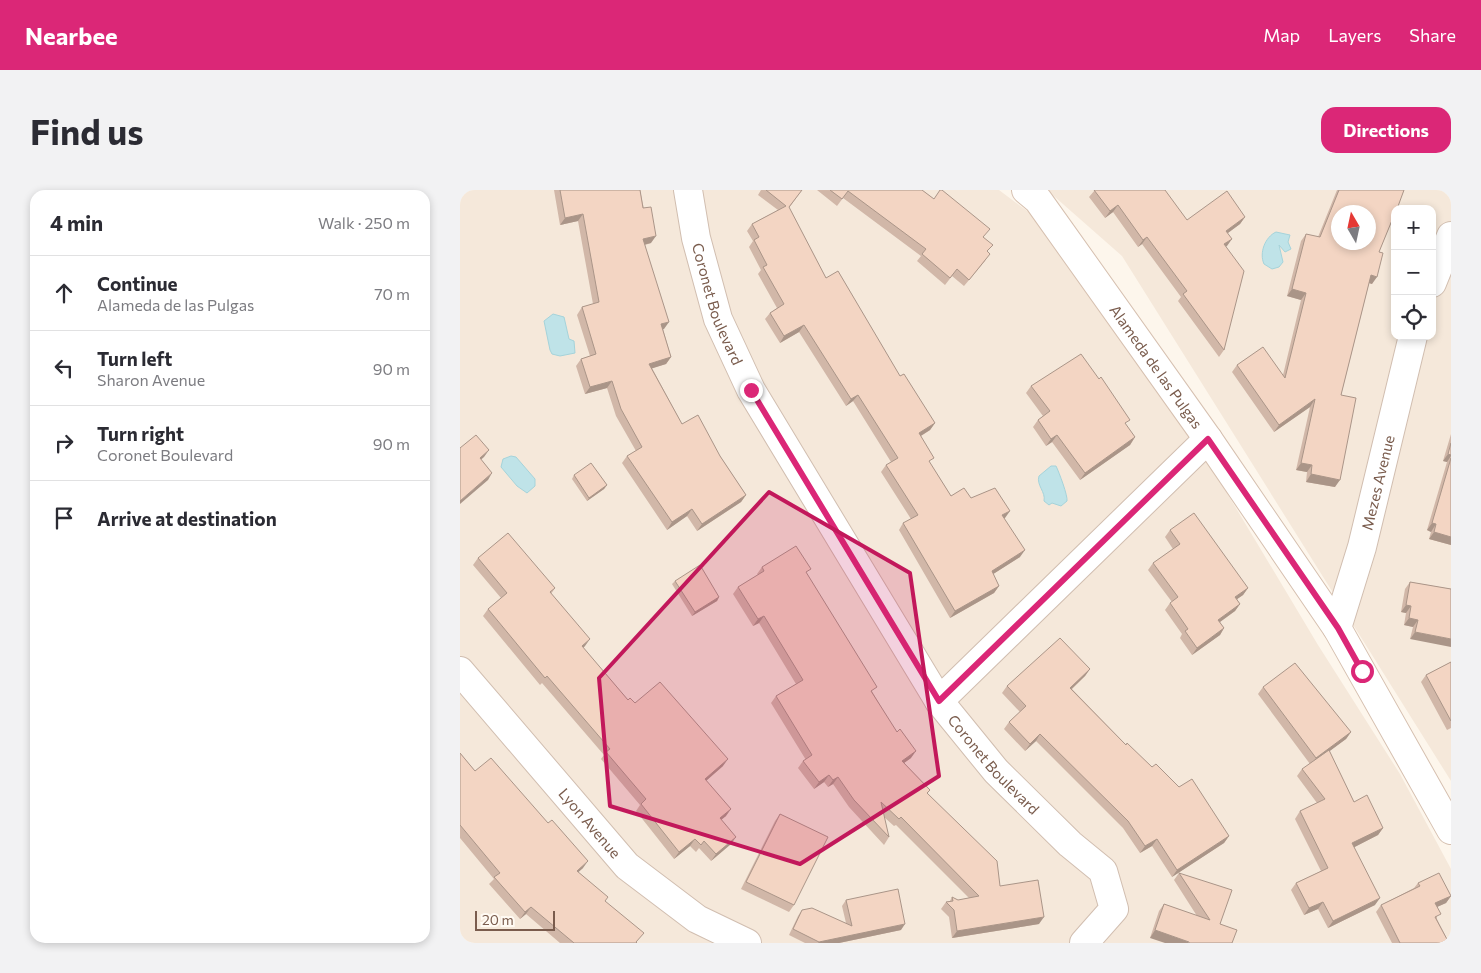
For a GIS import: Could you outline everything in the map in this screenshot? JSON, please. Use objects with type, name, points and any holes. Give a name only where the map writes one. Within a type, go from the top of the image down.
[{"type":"street","name":"Coronet Boulevard","points":[[688,190],[696,238],[718,319],[751,390],[939,701],[996,771],[1070,844],[1103,872],[1114,909],[1084,943]]},
{"type":"street","name":"Alameda de las Pulgas","points":[[1035,193],[1338,628],[1451,830]]},
{"type":"street","points":[[1436,273],[1451,236]]},
{"type":"street","name":"Mezes Avenue","points":[[1338,628],[1362,547],[1412,340]]},
{"type":"street","points":[[939,701],[1208,439]]},
{"type":"street","name":"Lyon Avenue","points":[[460,671],[627,866],[697,919],[747,943]]},
{"type":"highlighted area","points":[[769,492],[910,573],[939,776],[800,864],[610,806],[599,678]]},
{"type":"shaded area","points":[[460,190],[999,190],[1038,219],[1212,468],[1318,645],[1400,774],[1451,869],[1451,943],[460,943]]},
{"type":"shaded area","points":[[1047,190],[1451,190],[1451,781],[1122,256]]},
{"type":"water","points":[[1276,232],[1290,235],[1288,242],[1291,249],[1285,252],[1279,245],[1283,262],[1279,267],[1272,269],[1264,264],[1262,255],[1266,241]]},
{"type":"water","points":[[553,314],[564,317],[569,339],[574,341],[575,353],[560,356],[552,354],[544,321]]},
{"type":"water","points":[[511,456],[516,457],[535,479],[535,486],[527,493],[517,486],[501,467],[503,459]]},
{"type":"water","points":[[1051,466],[1056,466],[1066,494],[1067,501],[1061,506],[1052,503],[1049,505],[1044,501],[1044,495],[1038,479]]},
{"type":"building","points":[[560,190],[640,190],[643,208],[651,207],[656,236],[643,239],[669,322],[661,324],[671,357],[649,364],[682,424],[698,415],[720,456],[746,495],[702,524],[692,509],[672,522],[627,456],[642,447],[621,409],[612,381],[590,387],[581,359],[596,354],[582,307],[599,302],[583,214],[565,218]]},
{"type":"building","points":[[766,190],[802,190],[789,207],[826,278],[838,271],[900,376],[904,374],[935,423],[919,433],[934,458],[929,461],[951,496],[964,488],[971,498],[995,488],[1010,511],[1002,515],[1025,550],[992,571],[999,586],[955,611],[903,523],[918,515],[886,465],[898,458],[858,395],[851,399],[804,325],[784,336],[770,313],[784,304],[763,267],[767,265],[754,240],[759,237],[752,224],[786,206]]},
{"type":"building","points":[[830,190],[922,190],[934,199],[942,190],[990,229],[983,237],[993,245],[987,251],[990,254],[969,280],[957,269],[950,278],[922,254],[926,249],[848,191],[842,199]]},
{"type":"building","points":[[1094,190],[1165,190],[1187,220],[1227,191],[1245,217],[1226,231],[1232,239],[1224,244],[1244,271],[1224,350],[1183,294],[1187,291],[1147,237],[1143,240],[1118,205],[1110,211]]},
{"type":"building","points":[[1339,190],[1404,190],[1398,205],[1391,205],[1391,223],[1379,252],[1383,253],[1377,277],[1371,275],[1341,395],[1356,398],[1340,480],[1311,474],[1312,465],[1301,463],[1315,399],[1279,425],[1237,365],[1263,347],[1285,378],[1306,293],[1292,289],[1306,234],[1320,237],[1331,210],[1331,250],[1376,250],[1376,205],[1333,205]]},
{"type":"building","points":[[1081,354],[1099,379],[1101,377],[1130,420],[1125,423],[1135,437],[1085,473],[1057,435],[1051,439],[1038,420],[1050,411],[1031,386]]},
{"type":"building","points":[[476,435],[489,450],[480,458],[492,473],[460,501],[460,448]]},
{"type":"building","points":[[1451,443],[1451,455],[1448,454]]},
{"type":"building","points":[[1451,458],[1451,537],[1434,532],[1436,524],[1432,523]]},
{"type":"building","points":[[591,463],[607,485],[589,498],[574,475]]},
{"type":"building","points":[[1194,513],[1248,588],[1235,597],[1240,604],[1218,620],[1224,628],[1197,648],[1185,631],[1188,629],[1170,603],[1178,597],[1153,563],[1180,544],[1170,530]]},
{"type":"building","points":[[508,533],[555,588],[550,592],[590,639],[582,646],[628,700],[630,698],[635,703],[660,682],[728,759],[705,779],[731,809],[720,818],[736,837],[716,854],[704,841],[701,845],[695,839],[679,852],[641,804],[646,799],[606,752],[610,749],[547,676],[545,678],[488,609],[507,593],[478,558]]},
{"type":"building","points":[[796,546],[811,569],[806,572],[877,687],[871,691],[897,732],[900,729],[916,751],[902,761],[930,790],[927,793],[997,861],[1000,886],[1038,880],[1044,917],[957,931],[954,910],[946,902],[953,901],[952,897],[958,900],[979,896],[901,817],[899,819],[881,802],[889,837],[854,800],[838,777],[833,780],[829,775],[819,782],[803,761],[812,755],[776,696],[803,680],[764,616],[758,619],[738,587],[764,571],[762,567]]},
{"type":"building","points":[[700,565],[719,597],[695,612],[675,581]]},
{"type":"building","points":[[1410,582],[1451,589],[1451,639],[1415,632],[1418,620],[1409,618],[1411,606],[1406,605]]},
{"type":"building","points":[[1060,638],[1090,669],[1070,688],[1126,745],[1127,743],[1152,767],[1156,764],[1179,787],[1192,779],[1229,836],[1177,870],[1157,839],[1145,846],[1128,821],[1040,734],[1030,744],[1009,722],[1026,706],[1007,686]]},
{"type":"building","points":[[1451,662],[1451,721],[1426,675]]},
{"type":"building","points":[[1295,663],[1351,732],[1316,758],[1263,687]]},
{"type":"building","points":[[1329,750],[1354,802],[1367,795],[1383,828],[1352,843],[1380,898],[1333,921],[1323,902],[1309,908],[1296,883],[1328,868],[1300,811],[1325,799],[1302,769]]},
{"type":"building","points":[[460,753],[475,771],[491,758],[548,823],[552,820],[588,861],[577,871],[608,897],[605,901],[644,933],[637,943],[574,943],[531,907],[525,912],[494,877],[500,873],[460,825]]},
{"type":"building","points":[[780,814],[828,837],[794,905],[746,882]]},
{"type":"building","points":[[1179,873],[1232,890],[1220,924],[1237,930],[1232,943],[1189,943],[1155,930],[1164,904],[1210,920]]},
{"type":"building","points":[[1439,873],[1451,896],[1435,903],[1441,914],[1435,917],[1449,943],[1400,943],[1381,905],[1420,886],[1418,883]]},
{"type":"building","points":[[898,889],[905,924],[819,942],[793,929],[802,910],[812,908],[852,926],[846,900]]},
{"type":"route","points":[[751,390],[939,701],[1208,439],[1338,628],[1362,671]]}]
